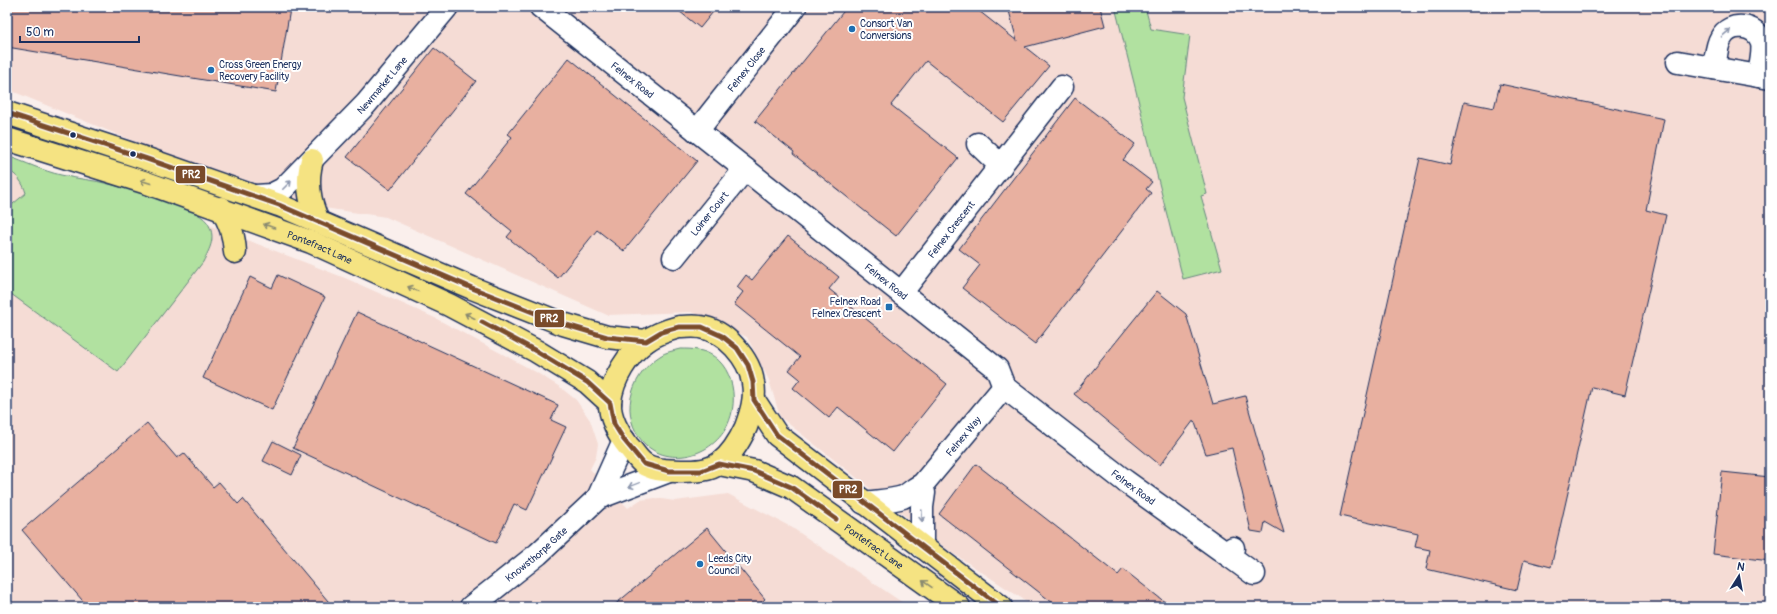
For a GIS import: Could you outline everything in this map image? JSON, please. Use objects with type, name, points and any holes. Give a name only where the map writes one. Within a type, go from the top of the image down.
[{"type":"highway","points":[[7,113],[147,158],[256,196],[318,221],[472,288],[563,324],[607,337],[646,341]]},
{"type":"highway","name":"Pontefract Lane","points":[[7,139],[221,208],[311,242],[449,305],[536,351],[587,382],[610,403]]},
{"type":"highway","points":[[312,160],[308,173],[310,198],[318,221]]},
{"type":"highway","points":[[221,208],[229,222],[234,238],[235,252]]},
{"type":"highway","points":[[679,326],[702,327],[722,336],[737,348],[748,366],[753,382],[754,400],[749,419],[742,436],[733,451],[719,464],[701,471],[669,471],[644,464],[624,440],[614,424],[610,403],[616,380],[630,356],[646,341],[661,332],[679,326]]},
{"type":"highway","points":[[754,400],[777,435],[1001,607]]},
{"type":"highway","name":"Pontefract Lane","points":[[719,464],[754,471],[791,487],[959,607]]},
{"type":"street","name":"Newmarket Lane","points":[[256,196],[271,195],[282,190],[366,104],[447,7]]},
{"type":"street","name":"Felnex Road","points":[[541,7],[997,368],[1004,387],[1125,481],[1230,552],[1254,574]]},
{"type":"street","name":"Felnex Close","points":[[697,131],[795,7]]},
{"type":"street","points":[[1678,62],[1764,77],[1763,48],[1761,41],[1751,29],[1744,26],[1730,29],[1724,33],[1718,46],[1714,68]]},
{"type":"street","name":"Felnex Crescent","points":[[901,293],[1062,87]]},
{"type":"street","points":[[978,144],[1001,166]]},
{"type":"street","name":"Loiner Court","points":[[674,257],[745,168]]},
{"type":"street","name":"Felnex Way","points":[[864,503],[890,500],[905,496],[916,487],[922,485],[1004,387]]},
{"type":"street","name":"Knowsthorpe Gate","points":[[598,498],[624,440]]},
{"type":"street","name":"Knowsthorpe Gate","points":[[471,607],[538,554],[598,498],[669,471]]},
{"type":"street","points":[[922,485],[924,492],[922,507],[922,547]]},
{"type":"shaded area","points":[[7,7],[1770,7],[1770,607],[1035,607],[948,550],[780,417],[769,380],[747,337],[691,312],[607,315],[386,217],[310,206],[273,189],[155,150],[7,89]]},
{"type":"shaded area","points":[[7,163],[206,224],[345,278],[435,318],[534,371],[560,387],[576,400],[590,420],[598,444],[596,457],[590,469],[628,508],[640,500],[655,498],[675,501],[728,494],[791,527],[909,607],[7,607]]},
{"type":"green space","points":[[1115,7],[1145,7],[1151,29],[1190,35],[1182,97],[1207,194],[1201,196],[1222,269],[1183,279]]},
{"type":"green space","points":[[7,156],[54,173],[97,181],[162,199],[201,216],[210,227],[212,238],[203,262],[118,372],[7,291],[7,209],[26,193],[19,179],[7,170]]},
{"type":"green space","points":[[680,349],[698,350],[710,354],[719,361],[726,370],[730,380],[733,392],[733,404],[727,426],[720,437],[710,446],[685,456],[672,456],[660,453],[648,447],[639,437],[633,426],[630,415],[630,404],[632,392],[636,382],[651,363],[664,354]]},
{"type":"building","name":"Cross Green Energy Recovery Facility","points":[[7,7],[281,7],[290,9],[276,92],[7,47]]},
{"type":"building","points":[[674,7],[717,7],[700,28]]},
{"type":"building","points":[[847,7],[974,7],[1017,41],[1008,7],[1100,7],[1105,26],[1025,47],[1049,66],[1003,122],[926,61],[891,105],[958,158],[896,236],[793,154],[794,152],[755,121]]},
{"type":"building","points":[[434,48],[476,81],[390,190],[347,157]]},
{"type":"building","points":[[569,58],[697,161],[624,251],[597,230],[558,278],[507,237],[512,231],[466,194],[512,137],[508,134]]},
{"type":"building","points":[[1500,84],[1664,119],[1646,210],[1666,215],[1625,395],[1592,387],[1551,567],[1524,560],[1517,590],[1426,569],[1430,550],[1415,547],[1418,534],[1340,516],[1420,158],[1450,165],[1464,102],[1494,108]]},
{"type":"building","points":[[1075,98],[1135,144],[1123,160],[1152,182],[1146,189],[1151,193],[1035,344],[962,288],[980,265],[959,249]]},
{"type":"building","points":[[788,236],[839,277],[829,289],[947,384],[893,452],[838,407],[829,418],[793,388],[800,379],[789,370],[800,357],[734,304],[743,292],[737,287],[746,275],[752,280]]},
{"type":"building","points":[[278,275],[325,297],[272,410],[203,378],[250,277],[272,288]]},
{"type":"building","points":[[1157,291],[1186,314],[1213,404],[1245,396],[1284,533],[1265,522],[1263,533],[1251,531],[1232,448],[1206,454],[1194,420],[1160,465],[1074,394]]},
{"type":"building","points":[[357,312],[558,405],[551,420],[566,427],[527,510],[514,504],[496,543],[293,448]]},
{"type":"building","points":[[147,423],[177,458],[184,453],[213,487],[219,482],[238,504],[243,499],[333,607],[88,607],[22,530]]},
{"type":"building","points":[[273,441],[301,455],[292,475],[263,461]]},
{"type":"building","points":[[976,464],[1118,575],[1123,569],[1171,607],[1058,607],[939,514]]},
{"type":"building","points":[[1722,472],[1770,477],[1770,561],[1713,554]]},
{"type":"building","name":"Leeds City Council","points":[[707,528],[765,599],[756,607],[612,607]]},
{"type":"transit line","name":"PR2","points":[[7,113],[147,159],[279,205],[472,288],[563,324],[607,337],[646,341],[661,332],[679,327],[702,327],[722,336],[737,348],[748,365],[753,382],[754,400],[777,435],[1001,607]]},
{"type":"transit line","name":"PR2","points":[[482,322],[536,351],[587,382],[610,403],[614,424],[624,440],[644,464],[669,471],[701,471],[719,464],[754,471],[791,487],[836,519]]},
{"type":"place","name":"Consort Van Conversions","points":[[852,29]]},
{"type":"place","name":"Cross Green Energy Recovery Facility","points":[[211,70]]},
{"type":"place","name":"Felnex Road Felnex Crescent","points":[[889,307]]},
{"type":"place","name":"Leeds City Council","points":[[700,564]]}]
